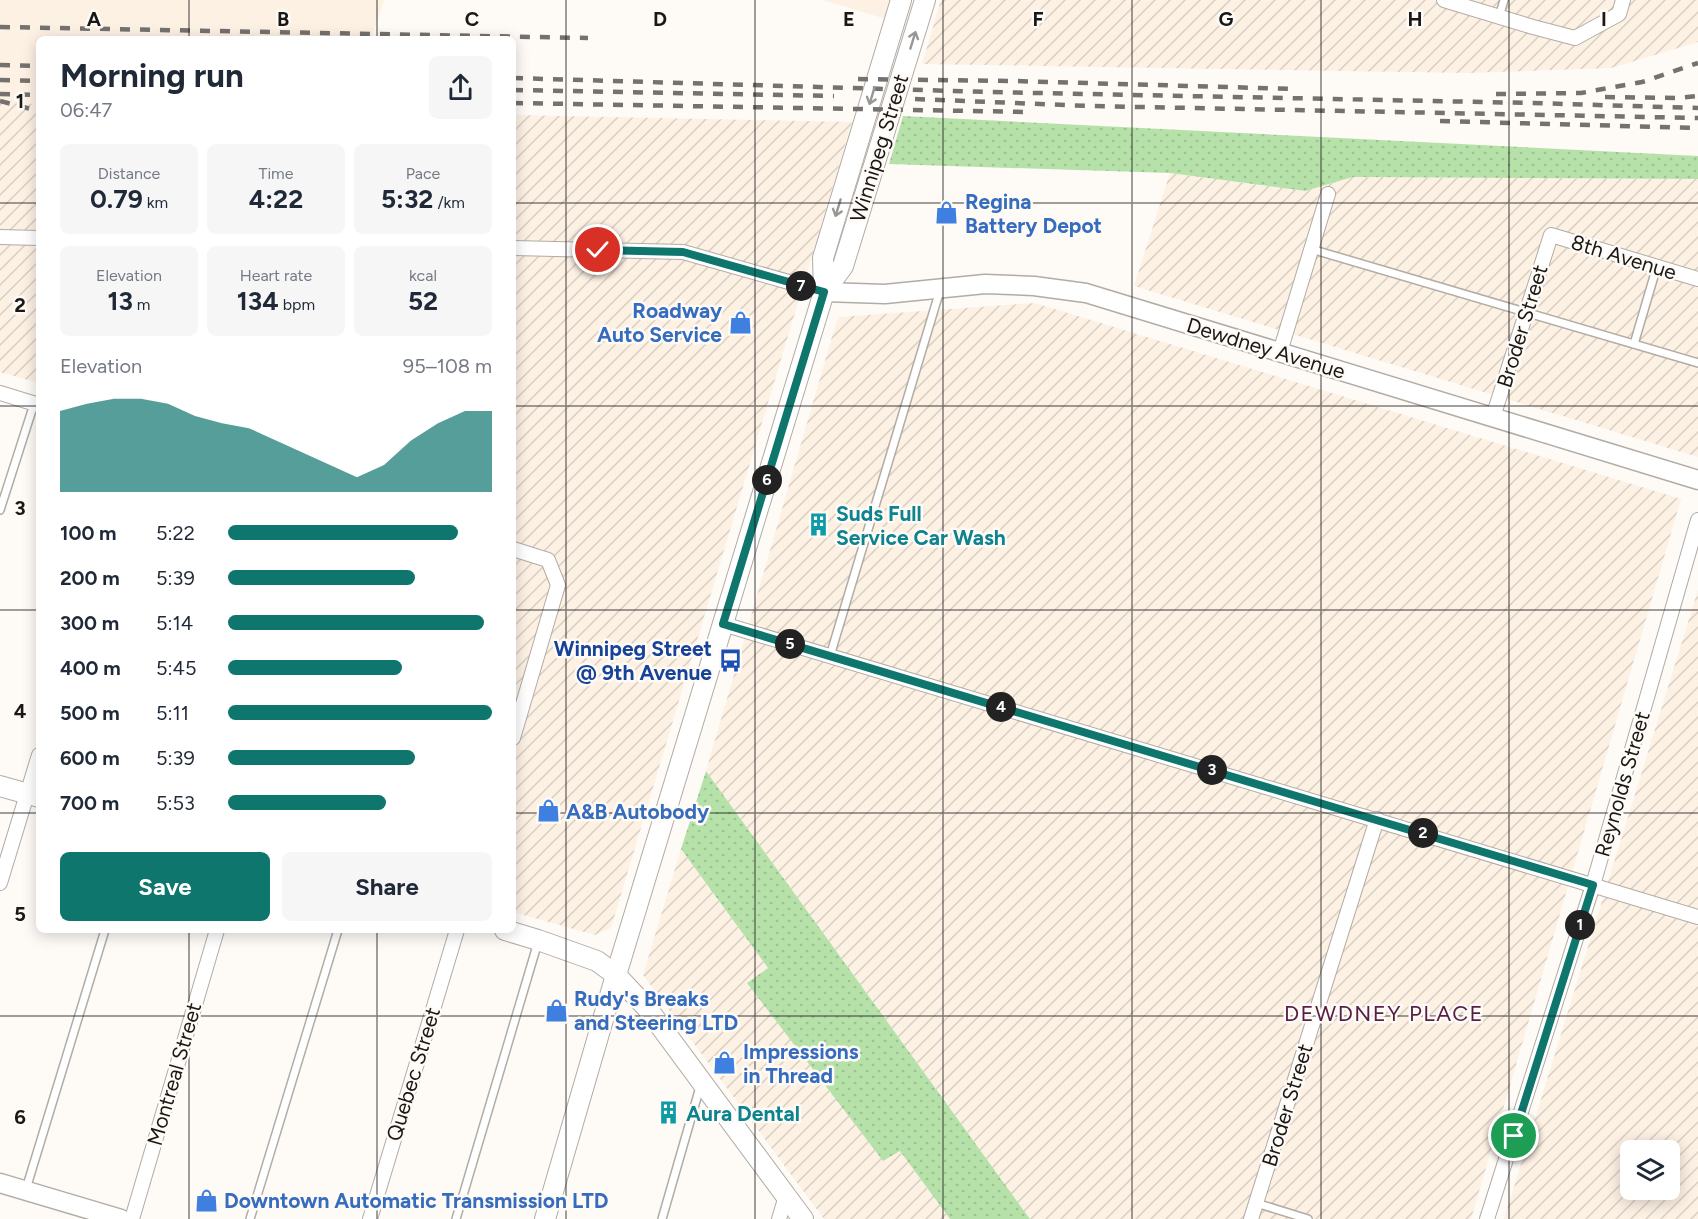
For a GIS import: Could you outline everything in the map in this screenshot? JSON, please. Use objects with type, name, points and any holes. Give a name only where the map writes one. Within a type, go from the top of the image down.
[{"type":"main road","name":"Winnipeg Street","points":[[545,1219],[616,975],[824,292],[823,258],[901,0]]},
{"type":"main road","name":"Winnipeg Street","points":[[824,292],[843,266],[925,0]]},
{"type":"main road","points":[[0,786],[33,795]]},
{"type":"main road","points":[[516,933],[597,961],[616,975],[647,1008],[802,1219]]},
{"type":"street","points":[[1444,0],[1575,38],[1619,14],[1623,0]]},
{"type":"street","points":[[1280,352],[1328,194]]},
{"type":"street","name":"8th Avenue","points":[[1551,235],[1698,279]]},
{"type":"street","name":"Broder Street","points":[[1494,417],[1551,235]]},
{"type":"street","points":[[0,237],[36,238]]},
{"type":"street","points":[[516,249],[683,252],[824,292]]},
{"type":"street","name":"Dewdney Avenue","points":[[824,292],[885,294],[985,284],[1034,286],[1086,293],[1698,480]]},
{"type":"street","points":[[0,393],[36,404]]},
{"type":"street","name":"Reynolds Street","points":[[1487,1219],[1593,885],[1698,520]]},
{"type":"street","points":[[516,550],[548,560],[558,585],[516,728]]},
{"type":"street","points":[[723,624],[1698,917]]},
{"type":"street","points":[[0,883],[33,795],[36,775]]},
{"type":"street","name":"Broder Street","points":[[1251,1219],[1377,819]]},
{"type":"street","name":"Montreal Street","points":[[132,1219],[216,933]]},
{"type":"street","name":"Quebec Street","points":[[370,1219],[456,933]]},
{"type":"street","points":[[0,1183],[121,1219]]},
{"type":"street","points":[[779,1219],[786,1196]]},
{"type":"lane","points":[[1499,17],[1504,0]]},
{"type":"lane","points":[[1311,249],[1698,363]]},
{"type":"lane","points":[[1634,344],[1656,266]]},
{"type":"lane","points":[[830,656],[940,290]]},
{"type":"lane","points":[[0,510],[36,404]]},
{"type":"lane","points":[[26,1191],[104,933]]},
{"type":"lane","points":[[249,1219],[337,933]]},
{"type":"lane","points":[[456,1219],[538,939]]},
{"type":"lane","points":[[662,1219],[702,1082]]},
{"type":"lane","points":[[1256,1203],[1308,1219]]},
{"type":"shaded area","points":[[0,0],[384,0],[372,36],[36,36],[36,132],[0,118]]},
{"type":"shaded area","points":[[823,0],[892,0],[886,19]]},
{"type":"shaded area","points":[[941,0],[1698,0],[1698,42],[1611,68],[1468,73],[922,64]]},
{"type":"shaded area","points":[[0,103],[36,104],[36,382],[0,372]]},
{"type":"shaded area","points":[[516,115],[852,122],[611,928],[595,935],[516,913]]},
{"type":"shaded area","points":[[1170,173],[1305,191],[1353,177],[1698,179],[1698,457],[1134,286]]},
{"type":"shaded area","points":[[1035,303],[1681,499],[1471,1219],[1030,1219],[706,771],[839,317]]},
{"type":"shaded area","points":[[1698,590],[1698,1219],[1504,1219]]},
{"type":"shaded area","points":[[681,849],[768,968],[747,982],[883,1161],[900,1151],[950,1219],[824,1219],[643,975]]},
{"type":"green space","points":[[903,116],[1698,156],[1698,179],[1353,177],[1305,191],[1170,173],[889,164]]},
{"type":"green space","points":[[706,771],[1030,1219],[950,1219],[900,1151],[883,1161],[747,983],[768,968],[681,849]]},
{"type":"railway","points":[[0,27],[481,36]]},
{"type":"railway","points":[[516,37],[588,38]]},
{"type":"railway","points":[[1496,94],[1581,93],[1642,82],[1698,63]]},
{"type":"railway","points":[[0,65],[36,66]]},
{"type":"railway","points":[[516,78],[988,92],[1698,108]]},
{"type":"railway","points":[[858,79],[1296,89]]},
{"type":"railway","points":[[0,80],[36,81]]},
{"type":"railway","points":[[516,90],[834,96]]},
{"type":"railway","points":[[0,94],[36,95]]},
{"type":"railway","points":[[1605,97],[1698,96]]},
{"type":"railway","points":[[915,99],[1090,106],[1698,118]]},
{"type":"railway","points":[[0,101],[36,110]]},
{"type":"railway","points":[[516,103],[1029,112]]},
{"type":"railway","points":[[1440,121],[1698,128]]},
{"type":"place","name":"Regina Battery Depot","points":[[947,213]]},
{"type":"place","name":"Roadway Auto Service","points":[[740,322]]},
{"type":"place","name":"Suds Full Service Car Wash","points":[[818,525]]},
{"type":"place","name":"Winnipeg Street @ 9th Avenue","points":[[730,660]]},
{"type":"place","name":"A&B Autobody","points":[[548,811]]},
{"type":"place","name":"Rudy's Breaks and Steering LTD","points":[[556,1010]]},
{"type":"place","name":"Impressions in Thread","points":[[725,1063]]},
{"type":"place","name":"Aura Dental","points":[[668,1113]]},
{"type":"place","name":"Downtown Automatic Transmission LTD","points":[[206,1200]]},
{"type":"district","name":"DEWDNEY PLACE","points":[[1384,1013]]},
{"type":"route","points":[[598,250],[683,252],[824,292],[723,624],[1593,885],[1514,1136]]}]
